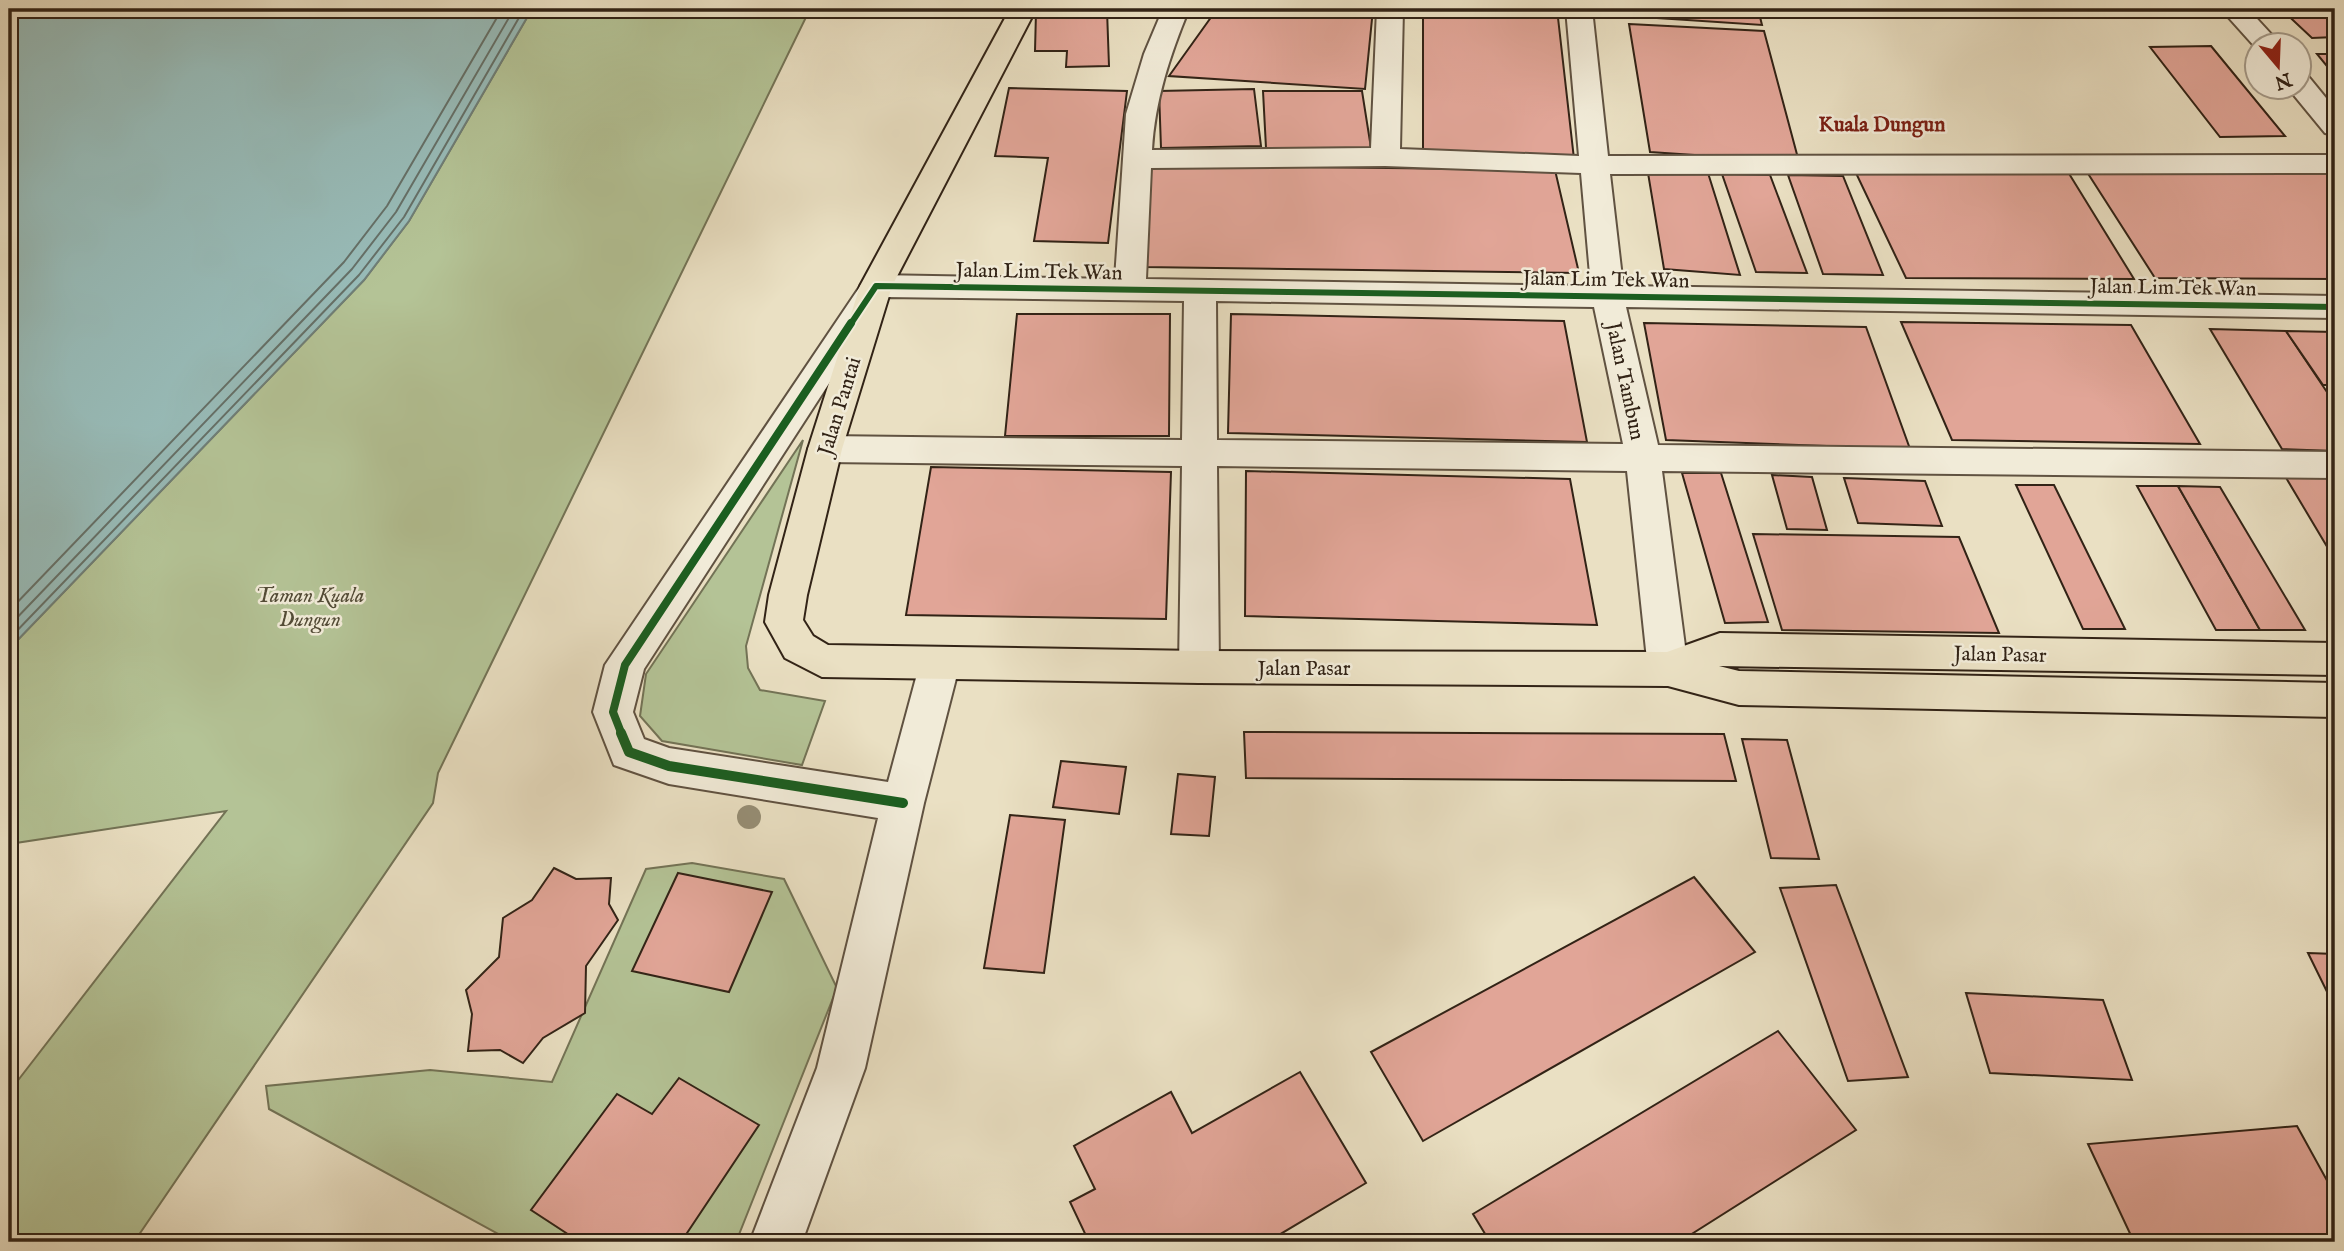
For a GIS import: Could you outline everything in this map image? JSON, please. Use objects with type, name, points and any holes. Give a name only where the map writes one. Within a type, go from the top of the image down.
[{"type":"main road","name":"Jalan Pantai","points":[[940,663],[822,661],[799,648],[784,622],[788,595],[825,449],[876,286],[1023,9]]},
{"type":"main road","name":"Jalan Pasar","points":[[1668,669],[1720,649],[2335,659]]},
{"type":"main road","name":"Jalan Pasar","points":[[940,663],[1668,669],[1739,688],[2335,700]]},
{"type":"street","points":[[1130,290],[1140,114],[1157,54],[1176,9]]},
{"type":"street","points":[[1385,157],[1390,9]]},
{"type":"street","name":"Jalan Tambun","points":[[1579,9],[1608,297],[1643,458],[1668,669]]},
{"type":"street","points":[[2234,9],[2256,32]]},
{"type":"street","points":[[2312,99],[2335,127]]},
{"type":"street","points":[[1136,159],[1385,157],[1594,164],[2335,164]]},
{"type":"street","name":"Jalan Lim Tek Wan","points":[[876,286],[2335,307]]},
{"type":"street","points":[[876,286],[625,665],[613,712],[629,752],[669,766],[903,803]]},
{"type":"street","points":[[1199,667],[1200,291]]},
{"type":"street","points":[[825,449],[2335,465]]},
{"type":"street","points":[[776,1242],[841,1068],[903,803],[940,663]]},
{"type":"green space","name":"Taman Kuala Dungun","points":[[532,9],[810,9],[438,773],[433,803],[134,1242],[9,1242],[9,1092],[226,811],[9,844],[9,649],[364,280],[409,221]]},
{"type":"green space","points":[[803,440],[746,646],[748,668],[760,690],[825,701],[802,765],[662,741],[640,716],[646,674]]},
{"type":"green space","points":[[692,863],[784,879],[837,988],[736,1242],[513,1242],[269,1109],[266,1086],[430,1070],[552,1082],[646,869]]},
{"type":"water","points":[[9,9],[532,9],[409,221],[364,280],[9,649]]},
{"type":"building","points":[[1217,9],[1373,9],[1365,89],[1169,76]]},
{"type":"building","points":[[1423,9],[1557,9],[1574,159],[1423,150]]},
{"type":"building","points":[[1626,9],[1758,9],[1762,25],[1627,16]]},
{"type":"building","points":[[2016,9],[2092,9],[2096,15],[2018,12]]},
{"type":"building","points":[[2281,9],[2335,9],[2335,37],[2312,38],[2312,32],[2306,32]]},
{"type":"building","points":[[1107,10],[1109,66],[1066,67],[1067,51],[1035,51],[1036,12]]},
{"type":"building","points":[[1629,24],[1764,31],[1799,162],[1650,152]]},
{"type":"building","points":[[2211,46],[2242,84],[2242,102],[2257,102],[2285,136],[2220,137],[2150,47]]},
{"type":"building","points":[[2317,54],[2335,54],[2335,76]]},
{"type":"building","points":[[1009,88],[1127,91],[1108,243],[1034,241],[1048,158],[995,156]]},
{"type":"building","points":[[1254,89],[1261,146],[1161,148],[1159,91]]},
{"type":"building","points":[[1263,91],[1362,91],[1371,148],[1266,148]]},
{"type":"building","points":[[1149,165],[1555,170],[1579,273],[1143,267]]},
{"type":"building","points":[[1855,171],[2068,172],[2134,279],[1906,278]]},
{"type":"building","points":[[2087,172],[2335,172],[2335,279],[2155,278]]},
{"type":"building","points":[[1648,173],[1708,173],[1740,275],[1664,269]]},
{"type":"building","points":[[1722,174],[1770,175],[1807,273],[1756,272]]},
{"type":"building","points":[[1788,175],[1843,176],[1883,275],[1823,274]]},
{"type":"building","points":[[1017,314],[1170,314],[1169,436],[1005,436]]},
{"type":"building","points":[[1231,314],[1564,321],[1587,442],[1228,433]]},
{"type":"building","points":[[1901,322],[2131,325],[2200,444],[1952,440]]},
{"type":"building","points":[[1644,323],[1866,327],[1910,449],[1666,440]]},
{"type":"building","points":[[2210,329],[2286,331],[2335,404],[2335,451],[2282,449]]},
{"type":"building","points":[[2286,331],[2335,332],[2335,385],[2323,385]]},
{"type":"building","points":[[931,467],[1171,472],[1166,619],[906,615]]},
{"type":"building","points":[[1246,471],[1570,479],[1597,625],[1245,616]]},
{"type":"building","points":[[2282,471],[2335,472],[2335,560]]},
{"type":"building","points":[[1682,473],[1721,473],[1768,622],[1725,623]]},
{"type":"building","points":[[1772,475],[1812,477],[1827,530],[1787,529]]},
{"type":"building","points":[[1844,478],[1925,481],[1942,526],[1858,523]]},
{"type":"building","points":[[2016,485],[2054,485],[2125,629],[2083,629]]},
{"type":"building","points":[[2137,486],[2178,486],[2260,630],[2216,630]]},
{"type":"building","points":[[2178,486],[2220,487],[2305,630],[2260,630]]},
{"type":"building","points":[[1753,534],[1959,537],[1999,633],[1782,630]]},
{"type":"building","points":[[1244,732],[1724,734],[1736,781],[1246,778]]},
{"type":"building","points":[[1742,739],[1787,740],[1819,859],[1771,858]]},
{"type":"building","points":[[1061,761],[1126,767],[1119,814],[1053,807]]},
{"type":"building","points":[[1178,774],[1215,777],[1209,836],[1171,834]]},
{"type":"building","points":[[1010,815],[1065,820],[1044,973],[984,968]]},
{"type":"building","points":[[554,868],[576,879],[611,878],[609,904],[618,920],[586,966],[585,1013],[543,1038],[523,1063],[500,1050],[468,1051],[472,1014],[466,990],[499,957],[503,918],[532,900]]},
{"type":"building","points":[[678,873],[772,892],[729,992],[632,971]]},
{"type":"building","points":[[1694,877],[1755,952],[1423,1141],[1371,1052]]},
{"type":"building","points":[[1836,885],[1908,1077],[1848,1081],[1780,888]]},
{"type":"building","points":[[2308,953],[2335,954],[2335,1008]]},
{"type":"building","points":[[1966,993],[2103,1000],[2132,1080],[1990,1073]]},
{"type":"building","points":[[1778,1031],[1856,1130],[1679,1242],[1490,1242],[1473,1214]]},
{"type":"building","points":[[1300,1072],[1366,1183],[1267,1242],[1089,1242],[1070,1202],[1095,1189],[1074,1146],[1171,1092],[1192,1133]]},
{"type":"building","points":[[679,1078],[759,1125],[681,1242],[580,1242],[531,1210],[617,1094],[652,1114]]},
{"type":"building","points":[[2297,1126],[2335,1195],[2335,1236],[2268,1242],[2134,1242],[2088,1144]]},
{"type":"cycle path","points":[[903,803],[669,766],[629,752],[613,712],[625,665],[876,286],[2335,307]]},
{"type":"district","name":"Kuala Dungun","points":[[1882,124]]}]
